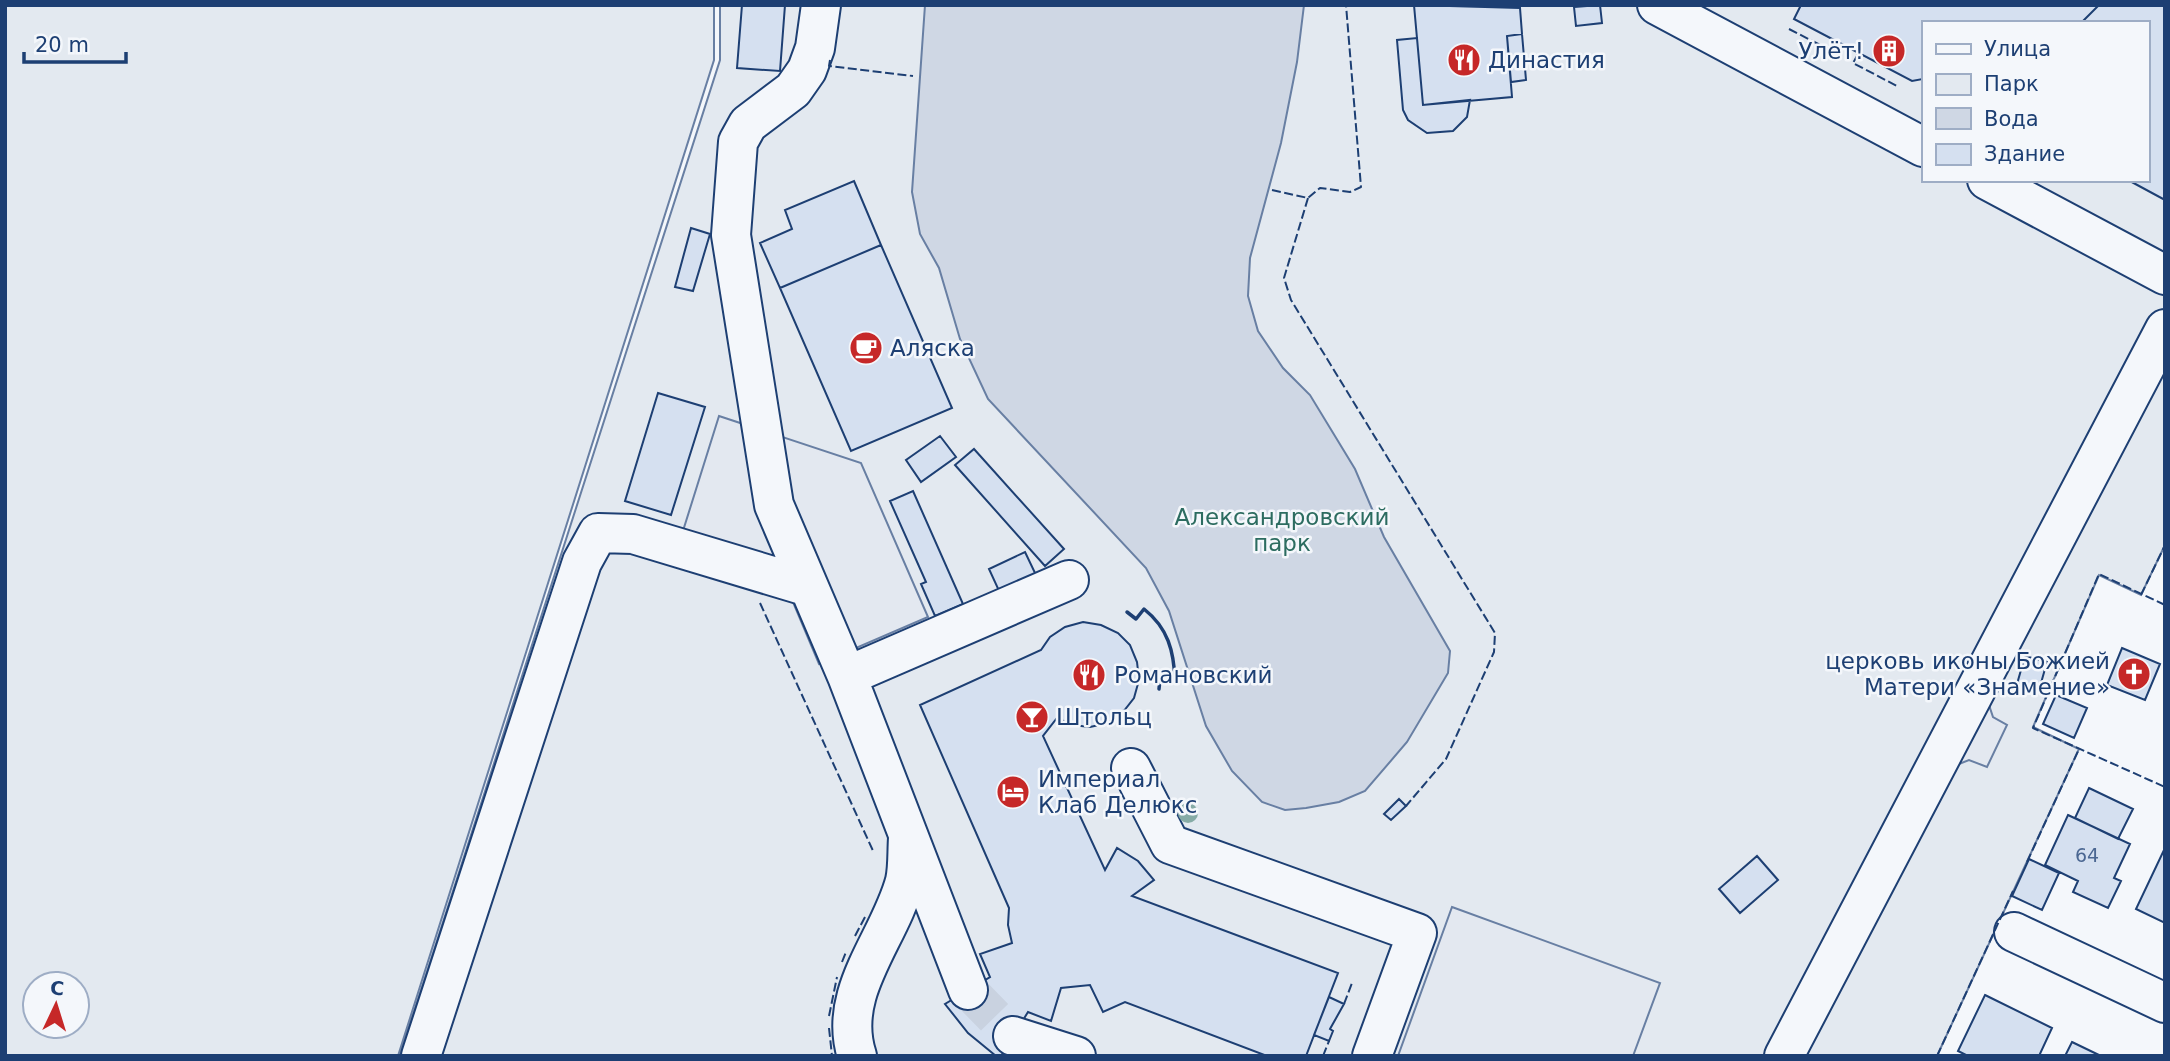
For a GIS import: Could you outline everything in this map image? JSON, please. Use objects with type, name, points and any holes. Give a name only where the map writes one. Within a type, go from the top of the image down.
[{"type":"lane","points":[[821,5],[815,48],[807,70],[793,90],[748,124],[738,142],[731,235],[774,505],[847,677],[968,990]]},
{"type":"lane","points":[[1657,5],[1922,146]]},
{"type":"lane","points":[[1991,182],[2165,275]]},
{"type":"lane","points":[[1784,1056],[2165,329]]},
{"type":"lane","points":[[421,1056],[582,562],[598,533],[633,534],[809,587]]},
{"type":"lane","points":[[847,677],[1069,580]]},
{"type":"lane","points":[[1131,768],[1170,844],[1417,933],[1372,1056]]},
{"type":"lane","points":[[857,1056],[852,1023],[855,999],[864,973],[892,916],[905,879],[909,832]]},
{"type":"lane","points":[[2014,932],[2165,1003]]},
{"type":"lane","points":[[1013,1036],[1076,1056]]},
{"type":"green space","points":[[5,5],[714,5],[714,60],[398,1056],[5,1056]]},
{"type":"green space","name":"Александровский парк","points":[[720,5],[2165,5],[2165,545],[2141,595],[2099,575],[2033,727],[2079,749],[1937,1056],[400,1056],[720,60]]},
{"type":"shaded area","points":[[719,416],[861,463],[928,617],[819,664],[793,602],[677,550]]},
{"type":"shaded area","points":[[1989,705],[1993,717],[2007,725],[1987,767],[1969,760],[1959,764]]},
{"type":"shaded area","points":[[1452,907],[1660,983],[1633,1056],[1398,1056]]},
{"type":"water","points":[[925,5],[1304,5],[1297,62],[1281,143],[1250,258],[1248,296],[1258,331],[1283,368],[1310,395],[1355,469],[1384,537],[1450,651],[1448,673],[1407,742],[1365,791],[1339,802],[1285,810],[1262,802],[1232,771],[1206,726],[1169,611],[1146,568],[988,399],[960,339],[939,268],[920,234],[912,192]]},
{"type":"building","points":[[742,5],[785,5],[780,71],[737,68]]},
{"type":"building","name":"Династия","points":[[1414,5],[1520,8],[1522,34],[1507,36],[1512,97],[1423,105]]},
{"type":"building","points":[[1600,5],[1602,23],[1576,26],[1574,7]]},
{"type":"building","name":"Улёт!","points":[[1801,5],[2099,5],[2083,21],[1922,21],[1922,79],[1912,81],[1794,19]]},
{"type":"building","points":[[2099,5],[2165,5],[2165,200],[2132,182],[2149,182],[2149,21],[2083,21]]},
{"type":"building","points":[[1522,34],[1526,80],[1511,82],[1507,36]]},
{"type":"building","points":[[1417,38],[1423,105],[1470,100],[1467,117],[1453,131],[1427,133],[1408,120],[1403,110],[1397,40]]},
{"type":"building","points":[[854,181],[881,245],[780,288],[760,243],[792,229],[785,210]]},
{"type":"building","points":[[691,228],[710,234],[693,291],[675,287]]},
{"type":"building","name":"Аляска","points":[[881,245],[952,408],[851,451],[780,288]]},
{"type":"building","points":[[658,393],[705,407],[671,515],[625,501]]},
{"type":"building","points":[[940,436],[956,457],[921,482],[906,460]]},
{"type":"building","points":[[974,449],[1064,549],[1045,566],[955,465]]},
{"type":"building","points":[[913,491],[963,604],[935,616],[921,584],[926,582],[890,501]]},
{"type":"building","points":[[1025,552],[1036,575],[1000,593],[989,569]]},
{"type":"building","name":"Империал Клаб Делюкс","points":[[1083,622],[1101,625],[1118,633],[1130,645],[1137,662],[1139,680],[1134,698],[1123,712],[1108,723],[1090,727],[1072,725],[1057,718],[1043,736],[1105,870],[1117,848],[1138,861],[1154,880],[1132,896],[1338,973],[1306,1056],[1267,1056],[1125,1002],[1103,1012],[1090,985],[1061,988],[1051,1021],[1028,1012],[1001,1056],[996,1056],[968,1033],[945,1004],[990,977],[980,954],[1012,943],[1008,925],[1009,908],[920,705],[1041,650],[1050,637],[1065,627]]},
{"type":"building","name":"церковь иконы Божией Матери «Знамение»","points":[[2122,648],[2160,664],[2145,700],[2107,685]]},
{"type":"building","points":[[2025,656],[2047,662],[2039,690],[2017,684]]},
{"type":"building","points":[[2056,695],[2087,708],[2074,738],[2043,724]]},
{"type":"building","points":[[2089,788],[2133,809],[2118,839],[2075,818]]},
{"type":"building","points":[[1399,799],[1406,806],[1391,820],[1384,814]]},
{"type":"building","points":[[2068,815],[2130,844],[2114,878],[2121,881],[2108,908],[2073,892],[2078,881],[2045,865]]},
{"type":"building","points":[[2165,851],[2165,923],[2136,909]]},
{"type":"building","points":[[1757,856],[1778,880],[1740,913],[1719,889]]},
{"type":"building","points":[[2029,859],[2059,873],[2042,910],[2012,896]]},
{"type":"building","points":[[1985,995],[2052,1028],[2039,1056],[1968,1056],[1958,1051]]},
{"type":"building","points":[[1329,997],[1344,1004],[1330,1029],[1333,1031],[1329,1041],[1314,1035]]},
{"type":"building","points":[[2072,1042],[2101,1056],[2065,1056]]},
{"type":"tunnel","points":[[968,990],[1013,1036]]},
{"type":"fence","points":[[1272,190],[1308,198],[1320,188],[1350,192],[1361,187],[1346,5]]},
{"type":"fence","points":[[1789,29],[1830,50],[1835,42]]},
{"type":"fence","points":[[1858,54],[1853,63],[1897,86]]},
{"type":"fence","points":[[830,60],[829,66],[913,76]]},
{"type":"fence","points":[[1308,198],[1284,278],[1291,300],[1495,633],[1494,652],[1446,759],[1406,806]]},
{"type":"fence","points":[[2141,595],[2165,545]]},
{"type":"fence","points":[[2165,605],[2099,574],[2033,728],[2165,787]]},
{"type":"fence","points":[[760,603],[874,853]]},
{"type":"fence","points":[[2027,862],[2079,749]]},
{"type":"fence","points":[[1937,1056],[2013,891]]},
{"type":"fence","points":[[855,936],[865,917]]},
{"type":"fence","points":[[842,962],[846,952]]},
{"type":"fence","points":[[829,1016],[837,977]]},
{"type":"fence","points":[[1344,1004],[1352,983]]},
{"type":"fence","points":[[829,1028],[832,1056]]},
{"type":"fence","points":[[1323,1056],[1329,1041]]},
{"type":"wall","points":[[1127,612],[1136,619],[1144,609],[1159,624],[1168,641],[1175,681],[1160,679],[1159,689]]},
{"type":"place","name":"Улёт!","points":[[1889,51]]},
{"type":"place","name":"Династия","points":[[1464,60]]},
{"type":"place","name":"Аляска","points":[[866,348]]},
{"type":"place","name":"церковь иконы Божией Матери «Знамение»","points":[[2134,674]]},
{"type":"place","name":"Романовский","points":[[1089,675]]},
{"type":"place","name":"Штольц","points":[[1032,717]]},
{"type":"place","name":"Империал Клаб Делюкс","points":[[1013,792]]}]
